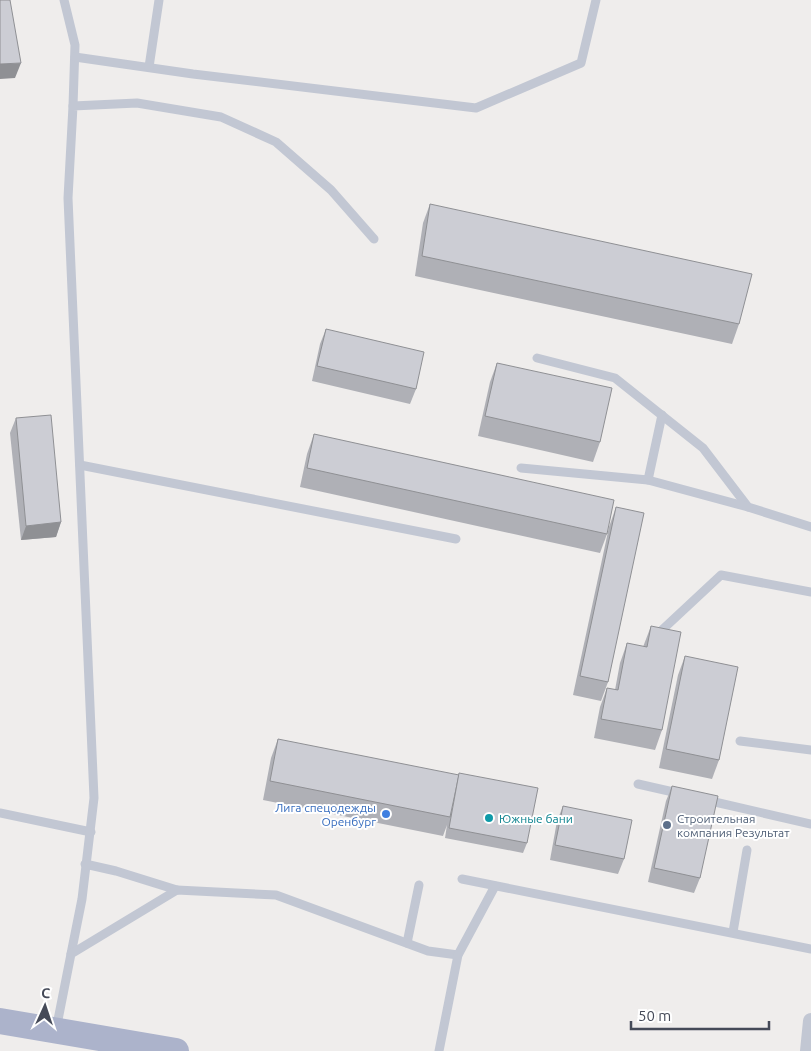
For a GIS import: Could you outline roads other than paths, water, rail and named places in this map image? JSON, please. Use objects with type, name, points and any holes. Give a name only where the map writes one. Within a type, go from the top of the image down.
[{"type":"main road","points":[[0,1021],[176,1051]]},
{"type":"street","points":[[808,1051],[811,1021]]},
{"type":"lane","points":[[56,1032],[82,899],[94,798],[68,198],[75,45],[64,0]]},
{"type":"lane","points":[[149,67],[159,0]]},
{"type":"lane","points":[[75,57],[476,108],[581,64],[596,0]]},
{"type":"lane","points":[[73,106],[137,103],[220,117],[276,142],[331,190],[374,239]]},
{"type":"lane","points":[[537,358],[615,378],[703,448],[748,507]]},
{"type":"lane","points":[[648,480],[662,415]]},
{"type":"lane","points":[[80,465],[456,539]]},
{"type":"lane","points":[[521,468],[648,480],[748,507],[811,527]]},
{"type":"lane","points":[[662,630],[721,575],[811,592]]},
{"type":"lane","points":[[740,741],[811,750]]},
{"type":"lane","points":[[638,784],[811,824]]},
{"type":"lane","points":[[0,813],[91,832]]},
{"type":"lane","points":[[734,932],[747,850]]},
{"type":"lane","points":[[85,864],[116,871],[177,890],[276,896],[428,951],[458,955]]},
{"type":"lane","points":[[462,880],[734,932],[811,949]]},
{"type":"lane","points":[[407,943],[419,885]]},
{"type":"lane","points":[[439,1051],[458,955],[495,886]]},
{"type":"lane","points":[[71,954],[177,890]]},
{"type":"place","name":"Лига спецодежды Оренбург","points":[[386,814]]},
{"type":"place","name":"Южные бани","points":[[489,818]]},
{"type":"place","name":"Строительная компания Результат","points":[[667,825]]}]
